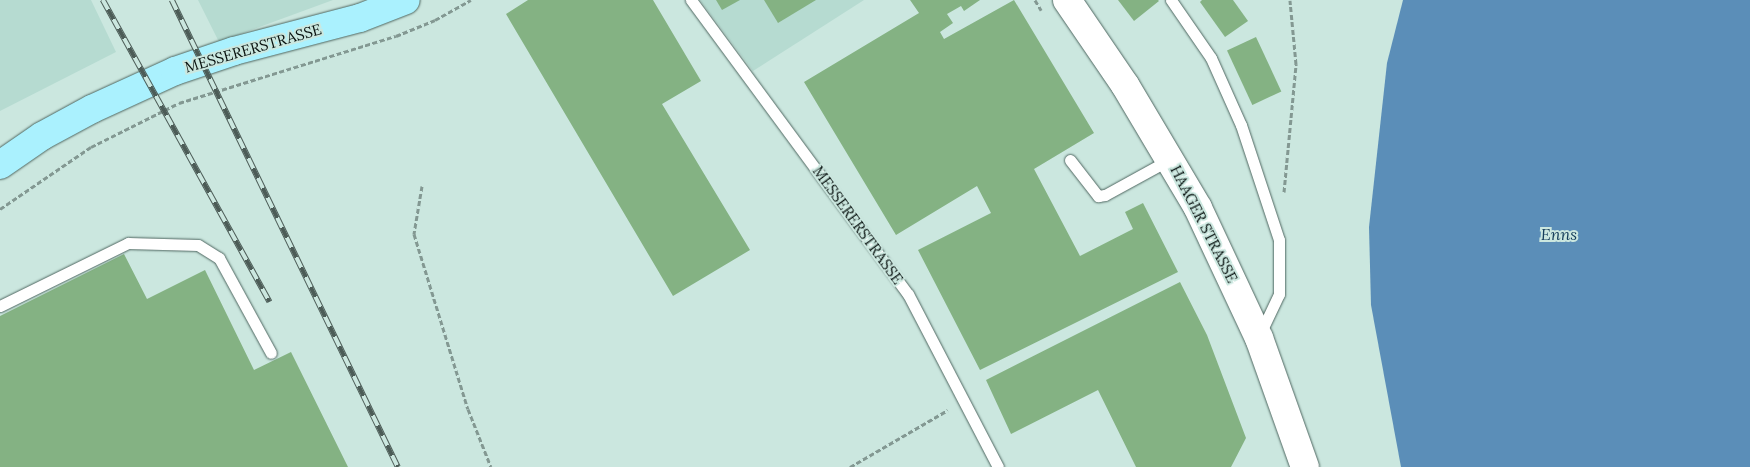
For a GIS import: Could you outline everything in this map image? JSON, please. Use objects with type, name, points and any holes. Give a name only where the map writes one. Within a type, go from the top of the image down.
[{"type":"main road","name":"MESSERERSTRASSE","points":[[0,165],[42,136],[92,109],[176,71],[234,51],[360,18],[406,0]]},
{"type":"street","name":"HAAGER STRASSE","points":[[1056,8],[1170,159],[1227,265],[1259,338],[1305,467]]},
{"type":"lane","name":"MESSERERSTRASSE","points":[[691,0],[908,294],[998,467]]},
{"type":"lane","points":[[1171,0],[1211,58],[1241,125],[1279,240],[1279,294],[1259,338]]},
{"type":"lane","points":[[1070,160],[1098,196],[1146,174],[1170,159]]},
{"type":"lane","points":[[0,306],[128,243],[198,245],[219,258],[271,353]]},
{"type":"path","points":[[0,209],[91,147],[179,103],[396,36],[436,20],[471,0]]},
{"type":"path","points":[[1035,0],[1056,8]]},
{"type":"path","points":[[1283,202],[1296,64],[1290,0]]},
{"type":"path","points":[[422,186],[414,234],[468,409],[491,467]]},
{"type":"path","points":[[850,467],[964,400]]},
{"type":"shaded area","points":[[0,0],[91,0],[116,52],[0,111]]},
{"type":"shaded area","points":[[198,0],[333,0],[219,42]]},
{"type":"shaded area","points":[[700,0],[864,0],[753,71]]},
{"type":"water","name":"Enns","points":[[1403,0],[1750,0],[1750,467],[1401,467],[1371,305],[1369,227],[1387,63]]},
{"type":"building","points":[[528,0],[653,0],[701,81],[662,104],[750,250],[673,296],[506,14]]},
{"type":"building","points":[[716,0],[740,0],[722,10]]},
{"type":"building","points":[[764,0],[816,0],[778,23]]},
{"type":"building","points":[[910,0],[980,0],[964,11],[961,6],[947,14],[953,23],[940,32],[944,39],[1014,0],[1094,133],[1034,169],[1080,256],[1133,229],[1125,212],[1143,203],[1178,272],[980,370],[918,250],[991,213],[977,186],[896,235],[804,82],[919,13]]},
{"type":"building","points":[[1118,0],[1158,0],[1159,1],[1134,21]]},
{"type":"building","points":[[1202,0],[1233,0],[1248,21],[1225,37],[1200,2]]},
{"type":"building","points":[[1256,37],[1281,91],[1252,105],[1227,51]]},
{"type":"building","points":[[124,254],[147,299],[205,270],[254,370],[291,352],[348,467],[0,467],[0,316]]},
{"type":"building","points":[[1180,282],[1207,335],[1246,438],[1231,467],[1136,467],[1098,390],[1011,434],[986,380]]},
{"type":"railway","points":[[103,0],[270,302]]},
{"type":"railway","points":[[172,0],[398,467]]}]
